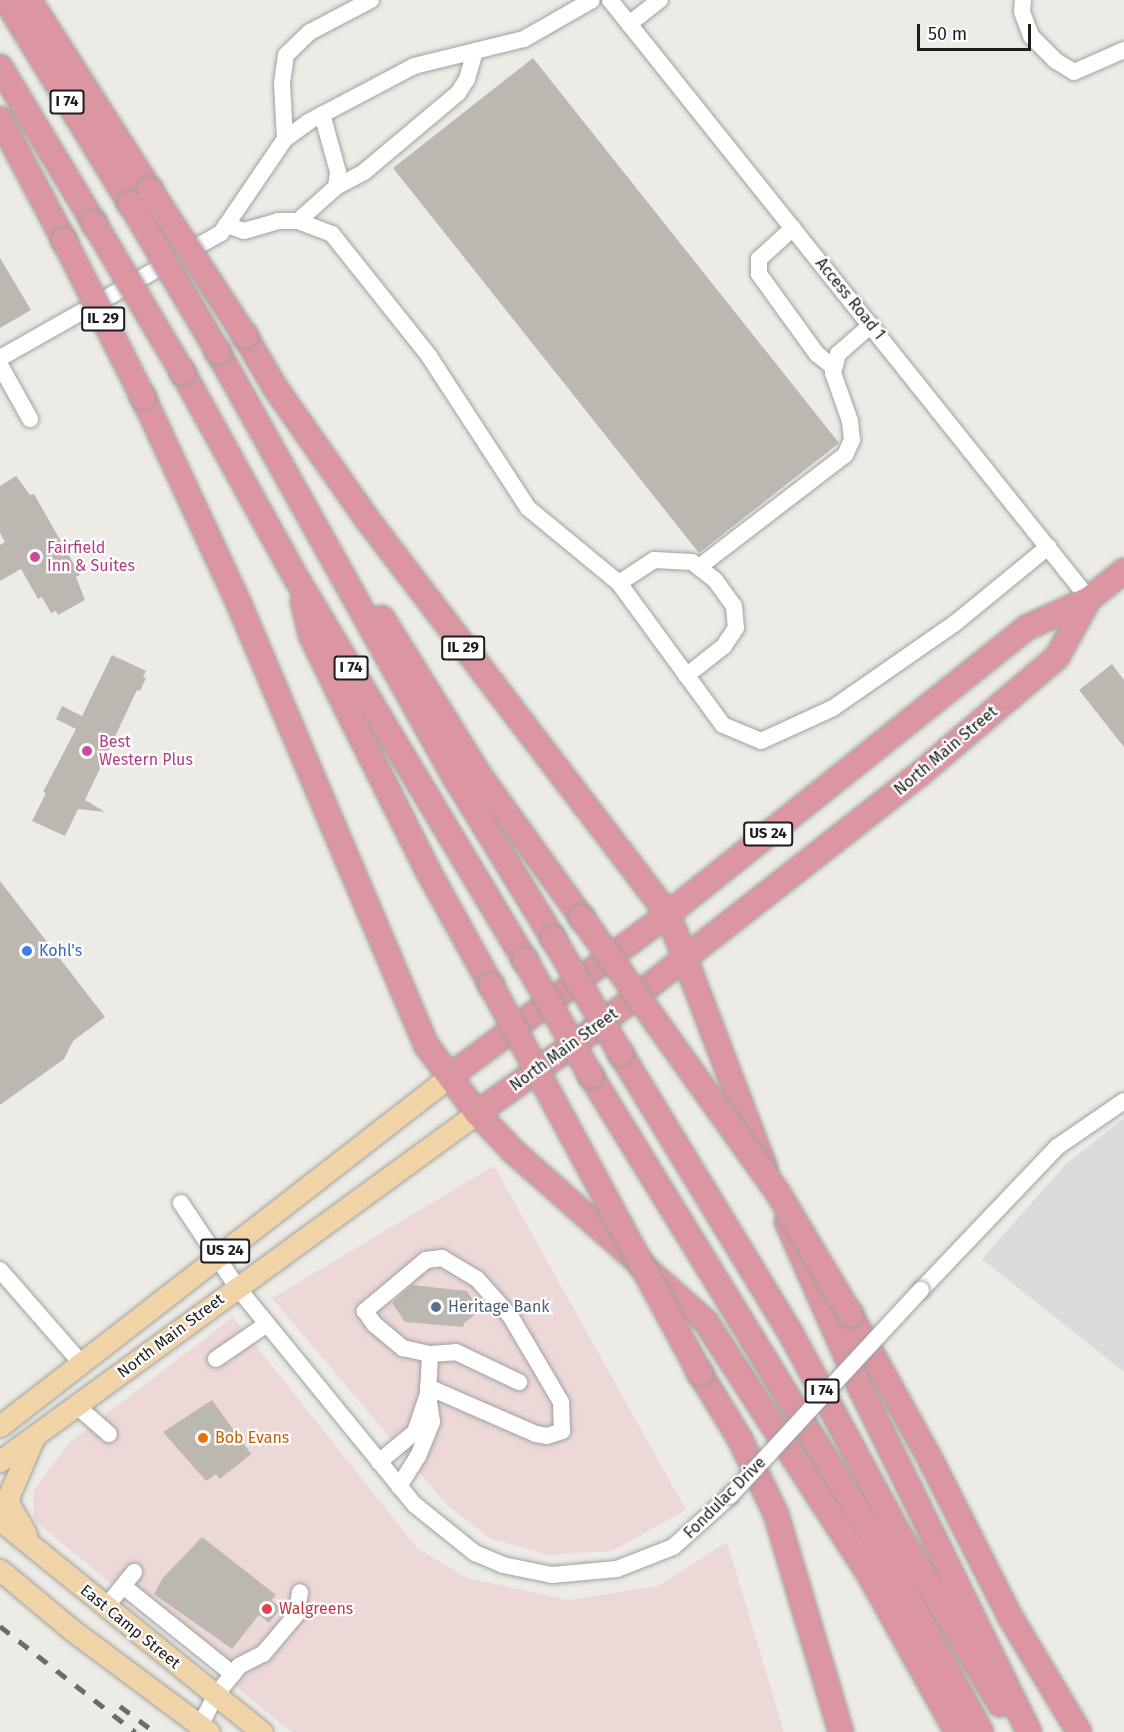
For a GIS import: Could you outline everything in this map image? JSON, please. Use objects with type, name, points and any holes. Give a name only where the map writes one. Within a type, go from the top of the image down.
[{"type":"highway","name":"I 74","points":[[6,0],[218,352],[248,413],[456,779],[790,1332],[896,1529],[1016,1732]]},
{"type":"highway","name":"IL 29","points":[[28,0],[245,336],[276,389],[374,529],[668,914],[686,955]]},
{"type":"highway","name":"I 74","points":[[0,67],[183,373],[298,581],[525,960],[591,1076],[886,1557],[981,1732]]},
{"type":"highway","name":"IL 29","points":[[0,119],[143,397],[235,594],[402,994],[427,1046],[450,1076]]},
{"type":"highway","points":[[248,413],[488,789],[778,1193],[850,1314],[929,1456],[1009,1615],[1079,1732]]},
{"type":"highway","name":"North Main Street","points":[[450,1076],[668,914],[1026,628],[1089,598],[1124,571]]},
{"type":"highway","points":[[298,581],[311,635],[414,843],[699,1373],[740,1439],[779,1522],[841,1732]]},
{"type":"highway","name":"North Main Street","points":[[477,1113],[588,1034],[909,782],[1057,657],[1089,598]]},
{"type":"highway","points":[[686,955],[800,1254],[908,1488],[1029,1732]]},
{"type":"highway","points":[[450,1076],[477,1113],[514,1152],[693,1308],[713,1331],[869,1574],[957,1732]]},
{"type":"main road","name":"North Main Street","points":[[0,1426],[450,1076]]},
{"type":"main road","name":"North Main Street","points":[[0,1461],[32,1441],[237,1287],[477,1113]]},
{"type":"main road","points":[[32,1441],[11,1484],[9,1504],[37,1552]]},
{"type":"main road","name":"East Camp Street","points":[[0,1520],[262,1732]]},
{"type":"main road","points":[[0,1570],[72,1630],[204,1729]]},
{"type":"street","points":[[0,358],[206,244],[226,225],[285,139],[322,114],[414,66],[524,39],[592,0]]},
{"type":"street","name":"Access Road 1","points":[[610,0],[1089,598]]},
{"type":"street","points":[[629,24],[660,0]]},
{"type":"street","points":[[1023,0],[1022,12],[1031,36],[1056,61],[1074,72],[1124,50]]},
{"type":"street","points":[[285,139],[282,83],[286,55],[310,32],[367,1]]},
{"type":"street","points":[[298,221],[336,187],[373,165],[458,93],[467,79],[475,51]]},
{"type":"street","points":[[322,114],[338,172],[336,187]]},
{"type":"street","points":[[226,225],[244,231],[278,221],[298,221],[332,234],[429,356],[528,508],[619,583],[723,725],[761,741],[833,708],[954,624],[1048,548]]},
{"type":"street","points":[[793,228],[759,259],[759,274],[817,354],[834,368]]},
{"type":"street","points":[[699,567],[845,454],[852,440],[850,421],[834,368],[838,354],[870,325]]},
{"type":"street","points":[[0,365],[30,419]]},
{"type":"street","points":[[619,583],[654,560],[673,558],[699,567],[715,580],[734,606],[736,628],[724,646],[686,676]]},
{"type":"street","name":"Fondulac Drive","points":[[181,1203],[215,1258],[237,1287],[399,1486],[438,1527],[475,1553],[524,1570],[571,1575],[617,1569],[673,1547],[730,1496],[1057,1147],[1124,1101]]},
{"type":"street","points":[[428,1390],[536,1434],[547,1436],[562,1431],[561,1402],[511,1317],[477,1279],[442,1258],[426,1260],[364,1311],[374,1324],[404,1348],[430,1354],[456,1352],[519,1382]]},
{"type":"street","points":[[0,1270],[82,1364]]},
{"type":"street","points":[[216,1359],[267,1324]]},
{"type":"street","points":[[399,1486],[418,1456],[432,1422],[428,1390],[430,1354]]},
{"type":"street","points":[[379,1462],[414,1432],[428,1390]]},
{"type":"street","points":[[78,1407],[109,1434]]},
{"type":"street","points":[[106,1606],[134,1572]]},
{"type":"street","points":[[123,1586],[233,1674]]},
{"type":"street","points":[[204,1729],[215,1696],[239,1666],[263,1654],[296,1615],[300,1592]]},
{"type":"shaded area","points":[[1124,1118],[1124,1372],[982,1259],[1066,1164]]},
{"type":"shaded area","points":[[494,1166],[686,1510],[612,1551],[549,1555],[490,1538],[447,1505],[272,1298]]},
{"type":"shaded area","points":[[233,1317],[417,1548],[467,1578],[569,1600],[658,1586],[727,1542],[784,1732],[293,1732],[280,1723],[34,1520],[33,1491],[70,1442]]},
{"type":"building","points":[[533,58],[839,443],[699,553],[393,168]]},
{"type":"building","points":[[0,258],[31,310],[0,328]]},
{"type":"building","name":"Fairfield Inn & Suites","points":[[16,476],[30,495],[34,494],[80,575],[76,577],[85,600],[58,615],[56,611],[51,613],[42,597],[38,599],[21,569],[0,581],[0,545],[5,542],[0,533],[0,486]]},
{"type":"building","name":"Best Western Plus","points":[[112,655],[146,671],[143,677],[146,678],[140,691],[137,690],[85,800],[105,812],[78,809],[65,836],[32,821],[46,793],[43,792],[76,729],[56,719],[62,706],[82,716]]},
{"type":"building","points":[[1112,664],[1124,680],[1124,747],[1079,690]]},
{"type":"building","name":"Kohl's","points":[[0,881],[105,1017],[73,1041],[64,1059],[0,1105]]},
{"type":"building","name":"Heritage Bank","points":[[412,1285],[467,1291],[480,1311],[464,1323],[463,1327],[405,1322],[392,1303]]},
{"type":"building","name":"Bob Evans","points":[[212,1400],[251,1454],[220,1479],[216,1474],[206,1481],[163,1432]]},
{"type":"building","name":"Walgreens","points":[[202,1537],[276,1595],[271,1600],[281,1608],[269,1623],[259,1615],[232,1649],[154,1594],[162,1579]]},
{"type":"railway","points":[[0,1626],[135,1732]]},
{"type":"railway","points":[[120,1706],[155,1732]]},
{"type":"place","name":"Fairfield Inn & Suites","points":[[35,557]]},
{"type":"place","name":"Best Western Plus","points":[[87,751]]},
{"type":"place","name":"Kohl's","points":[[27,951]]},
{"type":"place","name":"Heritage Bank","points":[[436,1307]]},
{"type":"place","name":"Bob Evans","points":[[203,1438]]},
{"type":"place","name":"Walgreens","points":[[267,1609]]}]
